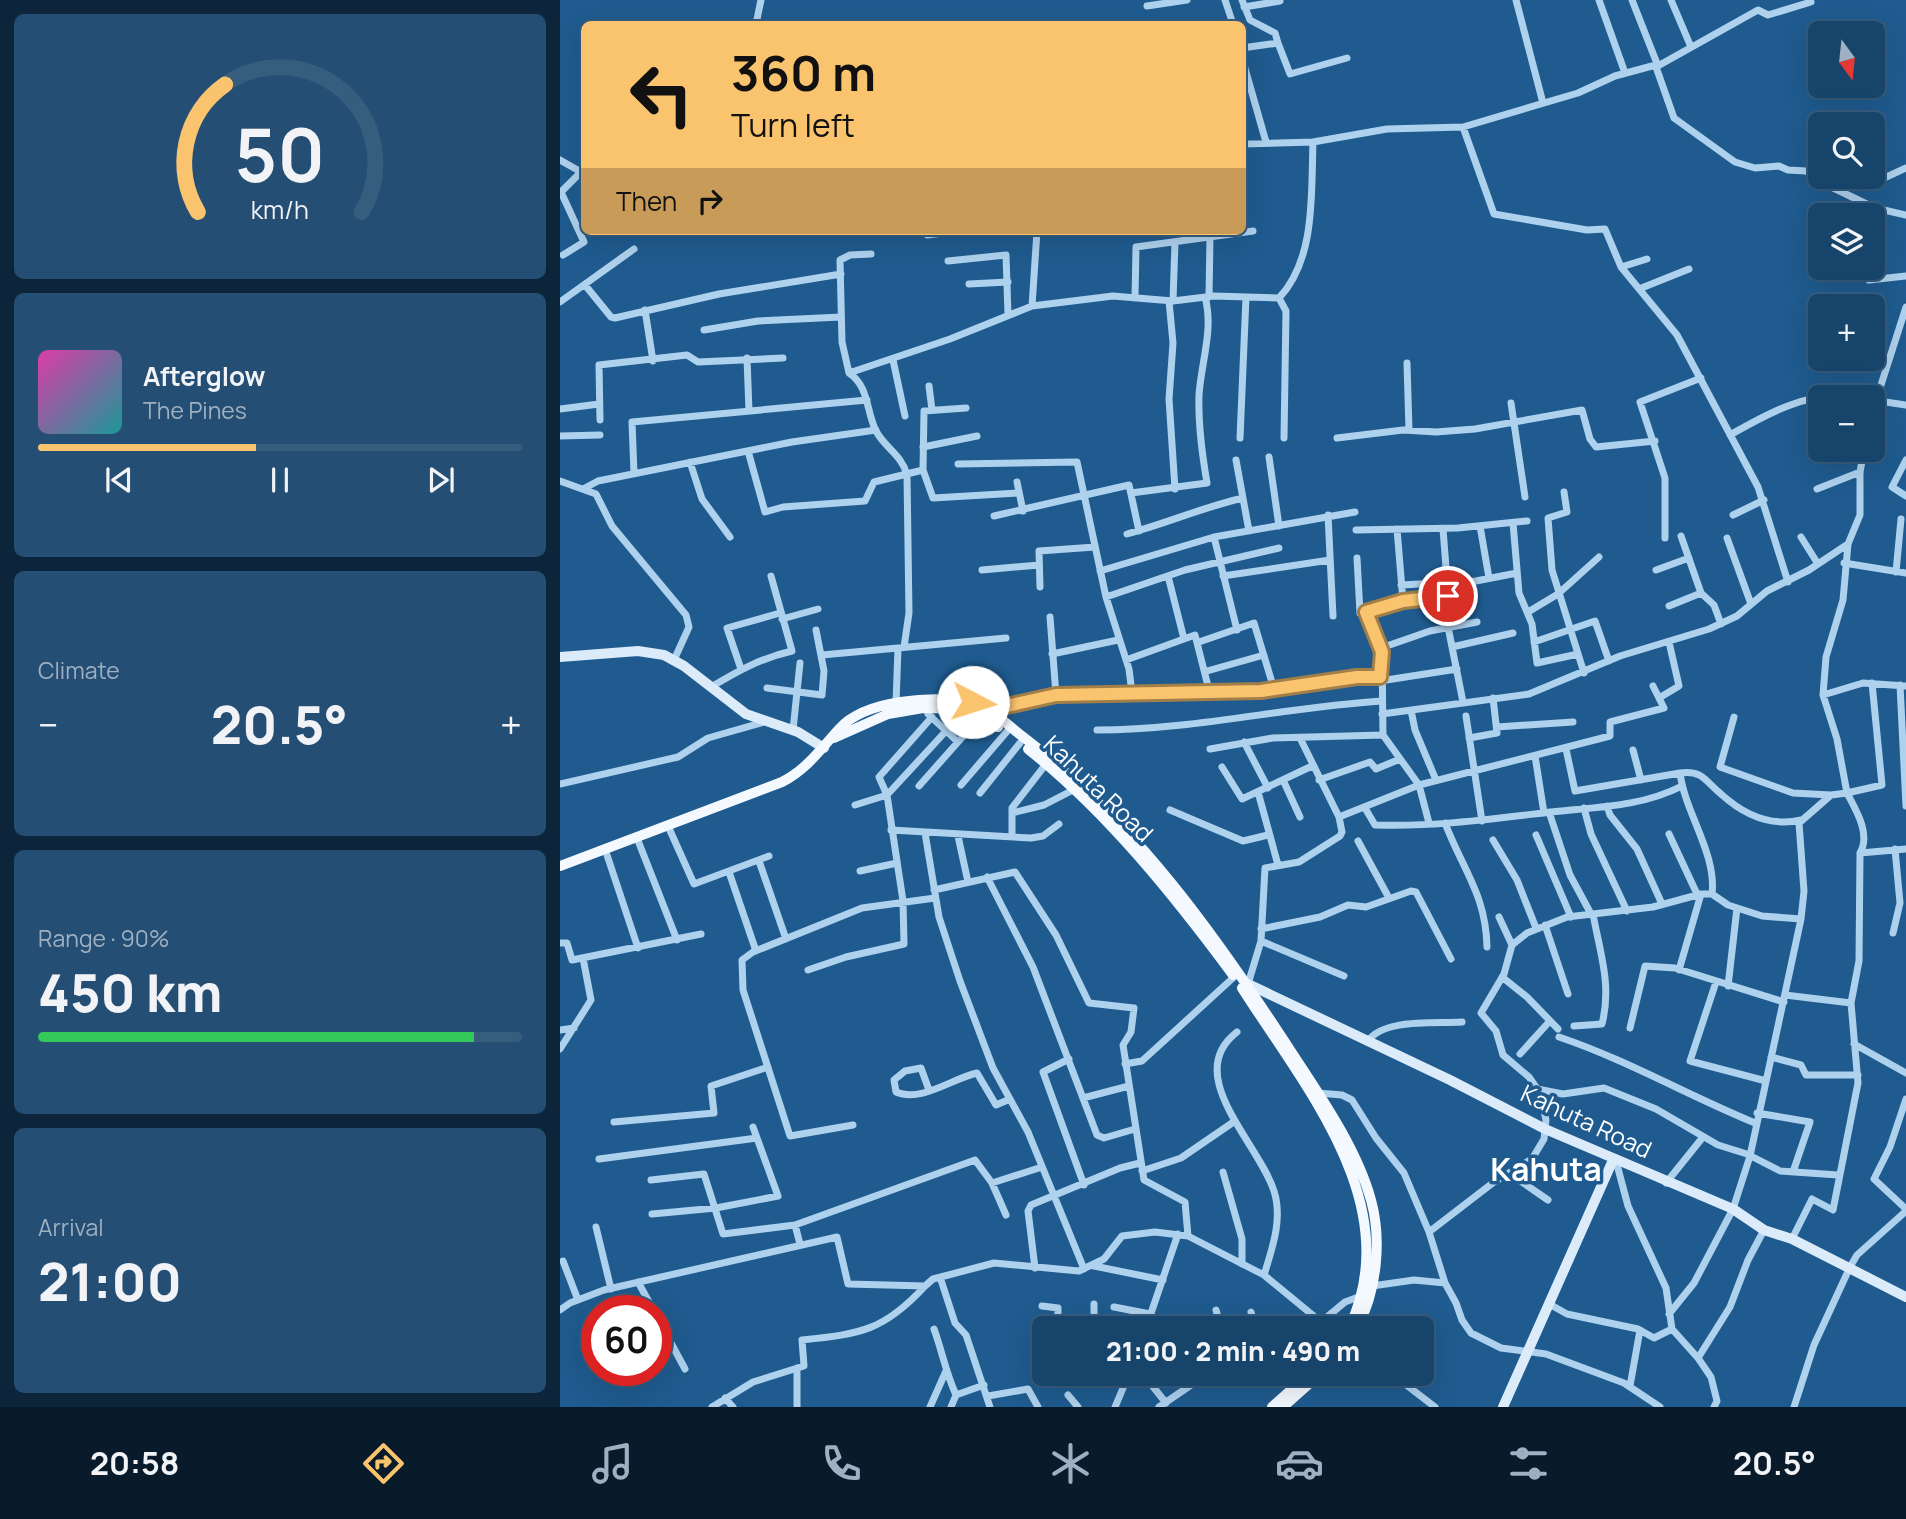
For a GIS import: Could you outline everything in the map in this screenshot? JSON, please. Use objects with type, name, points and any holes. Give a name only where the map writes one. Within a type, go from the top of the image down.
[{"type":"main road","points":[[560,657],[638,651],[674,660],[738,709],[764,722],[793,730],[824,748]]},
{"type":"main road","name":"Kahuta Road","points":[[834,738],[839,729],[859,716],[896,703],[919,700],[965,701],[986,712],[1078,786],[1189,901],[1245,986]]},
{"type":"main road","name":"Kahuta Road","points":[[834,738],[888,714],[923,708],[963,708],[986,712]]},
{"type":"main road","name":"Kahuta Road","points":[[1008,730],[1046,764],[1078,786],[1182,906],[1234,977],[1245,986],[1368,1041],[1615,1161],[1733,1209],[1764,1230],[1792,1239],[1906,1297]]},
{"type":"main road","points":[[560,866],[782,782],[804,768],[834,738]]},
{"type":"main road","points":[[1245,986],[1318,1093],[1370,1199],[1376,1241],[1372,1286],[1361,1316]]},
{"type":"main road","points":[[1245,986],[1354,1176],[1362,1202],[1368,1242],[1362,1296],[1354,1316]]},
{"type":"main road","points":[[1503,1407],[1615,1161]]},
{"type":"main road","points":[[1272,1407],[1296,1386]]},
{"type":"main road","points":[[1283,1407],[1307,1386]]},
{"type":"street","points":[[756,21],[761,0]]},
{"type":"street","points":[[1147,6],[1182,0]]},
{"type":"street","points":[[1225,0],[1232,21]]},
{"type":"street","points":[[1516,0],[1543,103]]},
{"type":"street","points":[[1599,0],[1625,73]]},
{"type":"street","points":[[1632,0],[1658,66],[1674,118],[1735,162],[1755,168],[1779,166],[1788,170],[1806,171],[1827,185],[1875,208],[1906,215]]},
{"type":"street","points":[[1671,0],[1691,47]]},
{"type":"street","points":[[1280,1],[1243,4],[1250,19],[1275,33],[1290,74],[1347,58]]},
{"type":"street","points":[[1246,144],[1313,142],[1387,129],[1463,127],[1543,103],[1625,73],[1658,66],[1758,10],[1768,15],[1811,2]]},
{"type":"street","points":[[1246,47],[1278,43]]},
{"type":"street","points":[[1246,71],[1266,142]]},
{"type":"street","points":[[1246,89],[1251,87]]},
{"type":"street","points":[[1463,127],[1494,214],[1587,230],[1605,229],[1621,267],[1677,335],[1701,378],[1764,500],[1788,582]]},
{"type":"street","points":[[849,373],[893,360],[1031,306],[1113,296],[1171,301],[1207,297],[1279,298],[1294,283],[1303,254],[1309,221],[1313,142]]},
{"type":"street","points":[[560,160],[581,169]]},
{"type":"street","points":[[1885,178],[1906,168]]},
{"type":"street","points":[[564,255],[584,243],[560,193],[581,172]]},
{"type":"street","points":[[1246,232],[1253,231]]},
{"type":"street","points":[[1031,306],[1037,235]]},
{"type":"street","points":[[1135,298],[1136,247],[1224,235]]},
{"type":"street","points":[[1131,493],[1207,483],[1200,438],[1199,395],[1209,313],[1207,297],[1210,237]]},
{"type":"street","points":[[1175,242],[1169,399],[1175,489]]},
{"type":"street","points":[[560,302],[634,249]]},
{"type":"street","points":[[948,261],[1003,253],[1006,255],[1008,315]]},
{"type":"street","points":[[872,254],[844,257],[840,260],[841,317],[849,373],[859,380],[876,430],[901,458],[907,475],[909,613],[901,647],[896,703]]},
{"type":"street","points":[[1621,267],[1647,259]]},
{"type":"street","points":[[1639,289],[1689,269]]},
{"type":"street","points":[[585,285],[611,317],[841,274]]},
{"type":"street","points":[[1885,278],[1906,276]]},
{"type":"street","points":[[969,284],[1008,282]]},
{"type":"street","points":[[1240,438],[1246,297]]},
{"type":"street","points":[[1279,298],[1286,312],[1284,438]]},
{"type":"street","points":[[1879,385],[1906,307]]},
{"type":"street","points":[[645,310],[653,361]]},
{"type":"street","points":[[704,330],[758,321],[841,317]]},
{"type":"street","points":[[600,419],[599,365],[653,361],[687,355],[698,362],[783,358]]},
{"type":"street","points":[[747,358],[749,411]]},
{"type":"street","points":[[893,360],[905,416]]},
{"type":"street","points":[[1407,362],[1409,430]]},
{"type":"street","points":[[1665,538],[1665,478],[1640,402],[1701,378]]},
{"type":"street","points":[[929,386],[932,410]]},
{"type":"street","points":[[634,474],[632,422],[867,400]]},
{"type":"street","points":[[1730,435],[1808,400]]},
{"type":"street","points":[[1885,402],[1906,405]]},
{"type":"street","points":[[1511,403],[1525,497]]},
{"type":"street","points":[[560,409],[599,404]]},
{"type":"street","points":[[965,408],[932,410],[922,414],[923,470],[933,498],[1019,493]]},
{"type":"street","points":[[1337,438],[1409,430],[1447,432],[1582,410],[1590,439],[1596,447],[1654,441]]},
{"type":"street","points":[[585,488],[598,481],[690,462],[876,430]]},
{"type":"street","points":[[560,436],[600,435]]},
{"type":"street","points":[[923,447],[977,436]]},
{"type":"street","points":[[748,451],[765,512],[783,507],[864,500],[873,482],[923,470]]},
{"type":"street","points":[[1269,457],[1279,526]]},
{"type":"street","points":[[958,464],[1074,460],[1106,597],[1126,660],[1132,693]]},
{"type":"street","points":[[1236,460],[1249,531]]},
{"type":"street","points":[[1906,460],[1892,487],[1906,496]]},
{"type":"street","points":[[690,462],[702,499],[730,537]]},
{"type":"street","points":[[1792,1239],[1812,1199],[1833,1210],[1858,1075],[1851,1003],[1859,961],[1860,853],[1863,848],[1861,818],[1847,793],[1837,739],[1823,695],[1826,657],[1843,600],[1844,563],[1848,544],[1860,516],[1862,462]]},
{"type":"street","points":[[1817,489],[1860,472]]},
{"type":"street","points":[[560,481],[596,494],[612,526],[689,620],[689,626],[674,660]]},
{"type":"street","points":[[1017,482],[1023,511]]},
{"type":"street","points":[[994,516],[1129,485],[1139,531]]},
{"type":"street","points":[[1564,492],[1567,512],[1548,517],[1552,570],[1584,673]]},
{"type":"street","points":[[1128,534],[1182,519],[1216,504],[1243,498]]},
{"type":"street","points":[[1733,515],[1764,500]]},
{"type":"street","points":[[1100,571],[1214,537],[1355,512]]},
{"type":"street","points":[[1328,515],[1333,616]]},
{"type":"street","points":[[1896,572],[1901,519]]},
{"type":"street","points":[[1356,530],[1443,528],[1527,521]]},
{"type":"street","points":[[1513,523],[1519,593],[1528,612],[1538,664],[1578,654]]},
{"type":"street","points":[[1480,526],[1489,578]]},
{"type":"street","points":[[1443,528],[1449,606]]},
{"type":"street","points":[[1397,529],[1403,601]]},
{"type":"street","points":[[1681,536],[1701,593],[1714,605],[1721,624]]},
{"type":"street","points":[[1214,537],[1237,630]]},
{"type":"street","points":[[1801,537],[1818,564]]},
{"type":"street","points":[[1727,538],[1751,604]]},
{"type":"street","points":[[1382,714],[1529,694],[1609,661],[1721,624],[1848,544]]},
{"type":"street","points":[[1040,587],[1039,551],[1095,547]]},
{"type":"street","points":[[1106,597],[1168,576],[1279,548]]},
{"type":"street","points":[[1528,612],[1558,594],[1600,557]]},
{"type":"street","points":[[1357,558],[1360,613],[1403,601],[1448,596]]},
{"type":"street","points":[[1656,570],[1689,558]]},
{"type":"street","points":[[1223,576],[1330,560]]},
{"type":"street","points":[[1844,563],[1906,573]]},
{"type":"street","points":[[982,570],[1039,565]]},
{"type":"street","points":[[1401,585],[1517,573]]},
{"type":"street","points":[[711,687],[768,656],[792,651],[771,576]]},
{"type":"street","points":[[1168,576],[1184,639]]},
{"type":"street","points":[[1669,606],[1701,593]]},
{"type":"street","points":[[741,669],[727,628],[818,609]]},
{"type":"street","points":[[1366,612],[1381,648],[1384,735],[1419,785],[1429,823]]},
{"type":"street","points":[[1050,617],[1056,695]]},
{"type":"street","points":[[1381,648],[1448,627],[1477,622]]},
{"type":"street","points":[[1534,642],[1597,622],[1609,661]]},
{"type":"street","points":[[1199,642],[1254,623],[1274,690]]},
{"type":"street","points":[[1448,627],[1463,702]]},
{"type":"street","points":[[767,688],[822,695],[822,655],[816,629]]},
{"type":"street","points":[[1452,648],[1513,633]]},
{"type":"street","points":[[1126,660],[1195,635],[1207,671],[1209,690]]},
{"type":"street","points":[[822,655],[1006,638]]},
{"type":"street","points":[[1052,654],[1118,640]]},
{"type":"street","points":[[1659,698],[1680,683],[1669,642]]},
{"type":"street","points":[[1207,671],[1264,655]]},
{"type":"street","points":[[793,730],[800,663]]},
{"type":"street","points":[[919,786],[986,712],[1056,695],[1274,690],[1357,677],[1380,679],[1457,669]]},
{"type":"street","points":[[1823,695],[1872,683],[1903,685],[1906,806]]},
{"type":"street","points":[[1734,717],[1720,767],[1793,793],[1831,795],[1882,785],[1872,683]]},
{"type":"street","points":[[1339,817],[1419,785],[1610,736],[1610,722],[1664,708],[1653,686]]},
{"type":"street","points":[[1469,738],[1495,734],[1497,727],[1493,698]]},
{"type":"street","points":[[1097,730],[1178,726],[1328,705],[1382,701]]},
{"type":"street","points":[[923,708],[958,742]]},
{"type":"street","points":[[1411,710],[1415,730],[1436,780]]},
{"type":"street","points":[[1466,716],[1482,821]]},
{"type":"street","points":[[808,970],[845,957],[904,944],[903,901],[887,795],[879,777],[932,717]]},
{"type":"street","points":[[560,784],[678,757],[708,738],[764,722]]},
{"type":"street","points":[[1497,727],[1573,722]]},
{"type":"street","points":[[961,785],[1008,730]]},
{"type":"street","points":[[855,806],[887,795],[946,731]]},
{"type":"street","points":[[1210,748],[1244,742],[1384,735]]},
{"type":"street","points":[[1245,986],[1261,941],[1265,868],[1299,862],[1340,836],[1342,832],[1339,817],[1300,738]]},
{"type":"street","points":[[1244,742],[1268,788]]},
{"type":"street","points":[[980,793],[1020,743]]},
{"type":"street","points":[[1566,749],[1575,791],[1694,771],[1705,776],[1720,794],[1767,822],[1802,820],[1831,795]]},
{"type":"street","points":[[1633,750],[1641,780]]},
{"type":"street","points":[[1535,755],[1547,813],[1570,875],[1592,914],[1607,978],[1602,1024],[1574,1027]]},
{"type":"street","points":[[1319,780],[1370,762],[1376,769],[1401,759]]},
{"type":"street","points":[[1012,837],[1012,808],[1046,764]]},
{"type":"street","points":[[1222,766],[1242,799],[1312,766]]},
{"type":"street","points":[[1680,773],[1705,854],[1713,886],[1712,894]]},
{"type":"street","points":[[1283,780],[1300,817]]},
{"type":"street","points":[[1012,813],[1044,805],[1078,786]]},
{"type":"street","points":[[1365,807],[1375,825],[1482,821],[1659,798],[1682,786]]},
{"type":"street","points":[[1258,792],[1278,866]]},
{"type":"street","points":[[1607,806],[1610,815],[1637,849],[1662,904]]},
{"type":"street","points":[[1584,808],[1591,834],[1627,911]]},
{"type":"street","points":[[1170,810],[1243,841],[1268,835]]},
{"type":"street","points":[[1670,1314],[1694,1283],[1733,1209],[1750,1156],[1755,1122],[1801,919],[1804,891],[1798,842],[1802,820]]},
{"type":"street","points":[[1445,823],[1457,853],[1476,886],[1486,918],[1487,947]]},
{"type":"street","points":[[891,830],[958,836],[1043,836],[1059,824]]},
{"type":"street","points":[[668,827],[692,883],[769,856]]},
{"type":"street","points":[[925,833],[942,930],[987,1053],[1042,1167],[1084,1269]]},
{"type":"street","points":[[1669,834],[1699,894],[1679,970]]},
{"type":"street","points":[[1536,835],[1571,917]]},
{"type":"street","points":[[958,836],[968,882]]},
{"type":"street","points":[[637,838],[677,940]]},
{"type":"street","points":[[1493,840],[1517,880],[1536,928]]},
{"type":"street","points":[[1358,841],[1388,898]]},
{"type":"street","points":[[605,849],[638,948]]},
{"type":"street","points":[[1893,933],[1902,920],[1901,885],[1895,849]]},
{"type":"street","points":[[1860,853],[1906,849]]},
{"type":"street","points":[[759,861],[786,939]]},
{"type":"street","points":[[860,872],[897,863]]},
{"type":"street","points":[[729,872],[756,951]]},
{"type":"street","points":[[853,1125],[792,1138],[743,990],[742,960],[756,951],[862,908],[935,894],[987,877],[1011,872],[1018,874],[1056,935],[1089,1003],[1134,1008],[1131,1031],[1123,1045],[1141,1167],[1147,1183],[1185,1202],[1188,1236]]},
{"type":"street","points":[[987,877],[1033,967],[1100,1138],[1135,1129]]},
{"type":"street","points":[[1261,929],[1320,917],[1348,905],[1366,906],[1416,892],[1451,959]]},
{"type":"street","points":[[1429,1232],[1536,1155],[1544,1139],[1544,1109],[1536,1088],[1529,1077],[1503,1055],[1496,1031],[1482,1013],[1502,977],[1512,945],[1536,928],[1571,917],[1627,911],[1699,894],[1712,894],[1737,908],[1762,916],[1801,919]]},
{"type":"street","points":[[1728,986],[1737,908]]},
{"type":"street","points":[[1500,917],[1512,945]]},
{"type":"street","points":[[1545,925],[1568,994]]},
{"type":"street","points":[[560,943],[567,943],[572,960],[701,934]]},
{"type":"street","points":[[1261,941],[1344,976]]},
{"type":"street","points":[[560,1049],[592,1000],[583,958]]},
{"type":"street","points":[[1630,1028],[1646,966],[1679,970],[1728,986],[1784,998],[1851,1003]]},
{"type":"street","points":[[1125,1064],[1142,1061],[1234,977]]},
{"type":"street","points":[[1502,977],[1527,997],[1558,1033],[1696,1099],[1755,1122]]},
{"type":"street","points":[[1716,982],[1690,1061],[1766,1081]]},
{"type":"street","points":[[1368,1041],[1373,1033],[1395,1025],[1462,1022]]},
{"type":"street","points":[[1520,1054],[1549,1022]]},
{"type":"street","points":[[560,1030],[574,1028]]},
{"type":"street","points":[[1237,1032],[1220,1047],[1215,1066],[1224,1100],[1259,1157],[1275,1192],[1275,1240],[1264,1275]]},
{"type":"street","points":[[1854,1044],[1906,1073]]},
{"type":"street","points":[[1771,1058],[1801,1065],[1806,1075],[1858,1075]]},
{"type":"street","points":[[1069,1059],[1043,1072],[1084,1185]]},
{"type":"street","points":[[614,1122],[714,1113],[711,1086],[768,1067]]},
{"type":"street","points":[[929,1090],[921,1068],[905,1071],[894,1080],[894,1089],[899,1095],[929,1090],[977,1073],[996,1105],[1010,1099]]},
{"type":"street","points":[[1083,1098],[1129,1086]]},
{"type":"street","points":[[1536,1088],[1563,1094],[1604,1088],[1656,1109],[1703,1137],[1780,1171],[1838,1175]]},
{"type":"street","points":[[1318,1093],[1342,1095],[1357,1105],[1376,1138],[1410,1182],[1445,1283],[1471,1333],[1501,1348],[1546,1353],[1630,1386],[1660,1407]]},
{"type":"street","points":[[1794,1407],[1814,1345],[1850,1267],[1857,1255],[1906,1210],[1874,1179],[1890,1147],[1906,1099]]},
{"type":"street","points":[[1757,1113],[1810,1122],[1793,1172]]},
{"type":"street","points":[[1035,1268],[1028,1210],[1038,1201],[1084,1185],[1120,1168],[1141,1167],[1181,1158],[1236,1121]]},
{"type":"street","points":[[652,1214],[716,1208],[778,1196],[753,1127]]},
{"type":"street","points":[[1666,1183],[1703,1137]]},
{"type":"street","points":[[599,1158],[757,1138]]},
{"type":"street","points":[[651,1180],[704,1174],[723,1234],[795,1224],[891,1187],[975,1160],[992,1183],[1006,1215]]},
{"type":"street","points":[[1615,1161],[1628,1206],[1666,1288],[1672,1329],[1711,1377],[1717,1401],[1714,1407]]},
{"type":"street","points":[[992,1183],[1042,1167]]},
{"type":"street","points":[[1223,1172],[1242,1239],[1242,1264]]},
{"type":"street","points":[[1509,1173],[1548,1200]]},
{"type":"street","points":[[795,1224],[800,1244]]},
{"type":"street","points":[[596,1227],[611,1289]]},
{"type":"street","points":[[1698,1358],[1730,1307],[1748,1260],[1764,1230]]},
{"type":"street","points":[[712,1407],[752,1382],[804,1366],[802,1340],[856,1334],[880,1325],[906,1307],[925,1286],[940,1277],[994,1263],[1012,1262],[1035,1268],[1079,1271],[1104,1259],[1122,1236],[1155,1232],[1188,1236],[1264,1275],[1314,1316]]},
{"type":"street","points":[[1114,1307],[1150,1314],[1178,1234]]},
{"type":"street","points":[[560,1310],[578,1300],[611,1289],[837,1237],[848,1284],[925,1286]]},
{"type":"street","points":[[564,1261],[578,1300]]},
{"type":"street","points":[[1094,1266],[1163,1280]]},
{"type":"street","points":[[940,1277],[955,1323],[964,1329],[990,1407]]},
{"type":"street","points":[[1372,1286],[1414,1280],[1445,1283]]},
{"type":"street","points":[[638,1282],[645,1295]]},
{"type":"street","points":[[1328,1316],[1345,1302],[1362,1296]]},
{"type":"street","points":[[1094,1304],[1094,1316]]},
{"type":"street","points":[[1550,1305],[1567,1314],[1640,1330],[1654,1338],[1672,1329]]},
{"type":"street","points":[[1042,1306],[1058,1308],[1058,1316]]},
{"type":"street","points":[[1216,1310],[1218,1316]]},
{"type":"street","points":[[1251,1312],[1252,1316]]},
{"type":"street","points":[[933,1329],[956,1395],[951,1407]]},
{"type":"street","points":[[1630,1386],[1640,1330]]},
{"type":"street","points":[[672,1345],[685,1369]]},
{"type":"street","points":[[797,1368],[797,1407]]},
{"type":"street","points":[[930,1407],[946,1371]]},
{"type":"street","points":[[956,1395],[984,1385]]},
{"type":"street","points":[[1115,1407],[1124,1386]]},
{"type":"street","points":[[1155,1386],[1162,1405],[1190,1386]]},
{"type":"street","points":[[1408,1386],[1435,1407]]},
{"type":"street","points":[[988,1396],[1028,1389],[1038,1407]]},
{"type":"street","points":[[1069,1395],[1078,1407]]},
{"type":"street","points":[[725,1398],[733,1407]]},
{"type":"district","name":"Kahuta","points":[[1546,1170]]},
{"type":"route","points":[[973,702],[989,710],[1056,695],[1261,691],[1357,677],[1380,677],[1382,652],[1366,612],[1403,601],[1448,596]]}]
